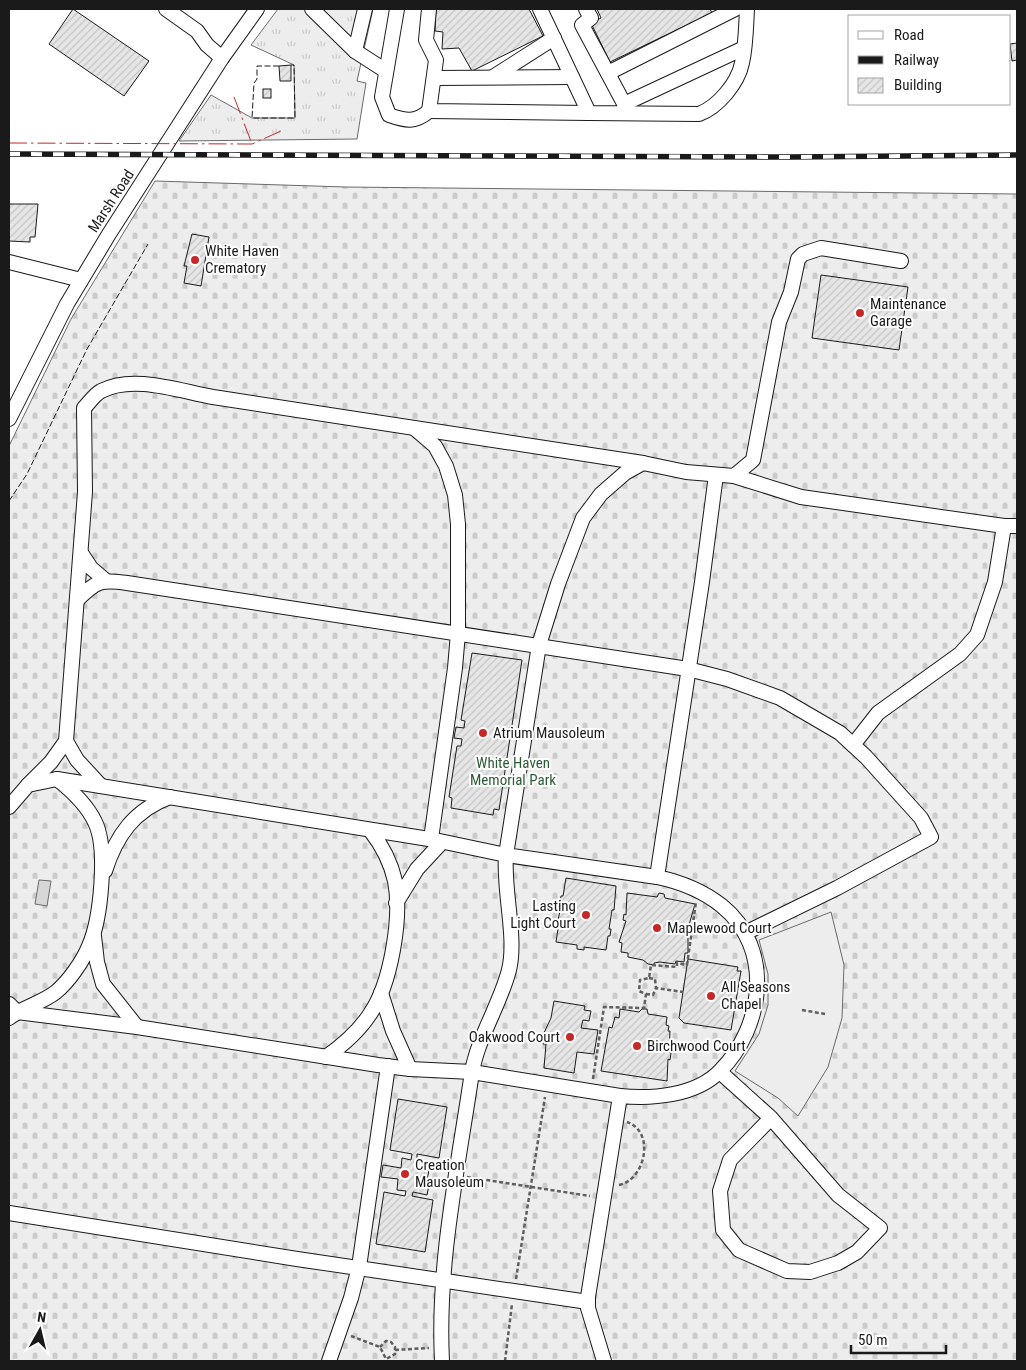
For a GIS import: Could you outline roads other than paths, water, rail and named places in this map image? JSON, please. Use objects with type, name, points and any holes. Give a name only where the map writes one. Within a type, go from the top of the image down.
[{"type":"street","points":[[166,9],[197,31],[207,45],[222,58]]},
{"type":"street","name":"Marsh Road","points":[[9,420],[81,280],[222,58],[257,9]]},
{"type":"street","points":[[312,9],[355,51],[386,71]]},
{"type":"street","points":[[355,51],[365,9]]},
{"type":"street","points":[[397,9],[382,97],[388,115],[401,120],[419,120],[429,111],[436,60],[426,40],[429,9]]},
{"type":"street","points":[[540,9],[589,113]]},
{"type":"street","points":[[586,9],[591,18],[582,25],[627,109]]},
{"type":"street","points":[[429,111],[589,113],[627,109],[699,114],[711,110],[737,76],[742,64],[748,9]]},
{"type":"street","points":[[608,72],[730,10]]},
{"type":"street","points":[[493,77],[554,38]]},
{"type":"street","points":[[627,109],[744,48]]},
{"type":"street","points":[[434,78],[572,77]]},
{"type":"street","points":[[734,476],[753,460],[779,322],[791,292],[798,258],[803,254],[821,248],[901,262]]},
{"type":"street","points":[[9,262],[81,280]]},
{"type":"street","points":[[9,807],[51,762],[66,741],[85,492],[84,408],[99,392],[122,383],[156,386],[213,398],[643,463],[686,472],[734,476],[801,497],[1011,526],[977,635],[960,654],[878,712],[853,745]]},
{"type":"street","points":[[396,903],[436,841],[458,633],[458,524],[455,495],[446,466],[435,446],[414,428]]},
{"type":"street","points":[[441,1355],[439,1326],[442,1280],[474,1058],[495,1013],[509,969],[510,922],[504,876],[539,645],[558,584],[584,518],[601,494],[625,473],[643,463]]},
{"type":"street","points":[[657,877],[704,573],[716,474]]},
{"type":"street","points":[[81,552],[91,568],[104,580],[688,669],[727,679],[780,698],[840,733],[921,818],[931,836],[837,888],[745,933]]},
{"type":"street","points":[[77,600],[90,587],[104,580]]},
{"type":"street","points":[[66,741],[77,760],[101,786]]},
{"type":"street","points":[[12,1011],[137,1027],[410,1069],[472,1072],[620,1096],[663,1096],[696,1086],[720,1072],[747,1032],[756,1004],[757,970],[745,933],[722,906],[698,890],[679,882],[657,877],[506,855],[436,841],[173,796],[57,779],[28,785]]},
{"type":"street","points":[[57,779],[71,790],[95,822],[100,845],[102,879]]},
{"type":"street","points":[[12,1011],[55,992],[74,970],[90,946],[102,879],[113,846],[129,824],[152,804],[173,796]]},
{"type":"street","points":[[326,1057],[342,1046],[370,1014],[386,983],[396,903],[395,881],[380,843],[370,830]]},
{"type":"street","points":[[93,929],[97,962],[103,984],[137,1027]]},
{"type":"street","points":[[381,993],[393,1031],[410,1069]]},
{"type":"street","points":[[328,1361],[359,1267],[388,1066]]},
{"type":"street","points":[[720,1072],[771,1118],[838,1195],[880,1228],[857,1252],[838,1263],[810,1272],[787,1272],[739,1250],[723,1230],[720,1191],[730,1160],[771,1118]]},
{"type":"street","points":[[604,1361],[588,1302],[620,1096]]},
{"type":"street","points":[[9,1213],[297,1260],[359,1267],[588,1302]]},
{"type":"railway","points":[[9,154],[790,157],[1017,155]]},
{"type":"place","name":"White Haven Crematory","points":[[195,260]]},
{"type":"place","name":"Maintenance Garage","points":[[860,313]]},
{"type":"place","name":"Atrium Mausoleum","points":[[483,733]]},
{"type":"place","name":"Lasting Light Court","points":[[586,915]]},
{"type":"place","name":"Maplewood Court","points":[[657,928]]},
{"type":"place","name":"All Seasons Chapel","points":[[711,996]]},
{"type":"place","name":"Oakwood Court","points":[[570,1037]]},
{"type":"place","name":"Birchwood Court","points":[[637,1046]]},
{"type":"place","name":"Creation Mausoleum","points":[[405,1174]]},
{"type":"park label","name":"White Haven Memorial Park","points":[[513,772]]}]
